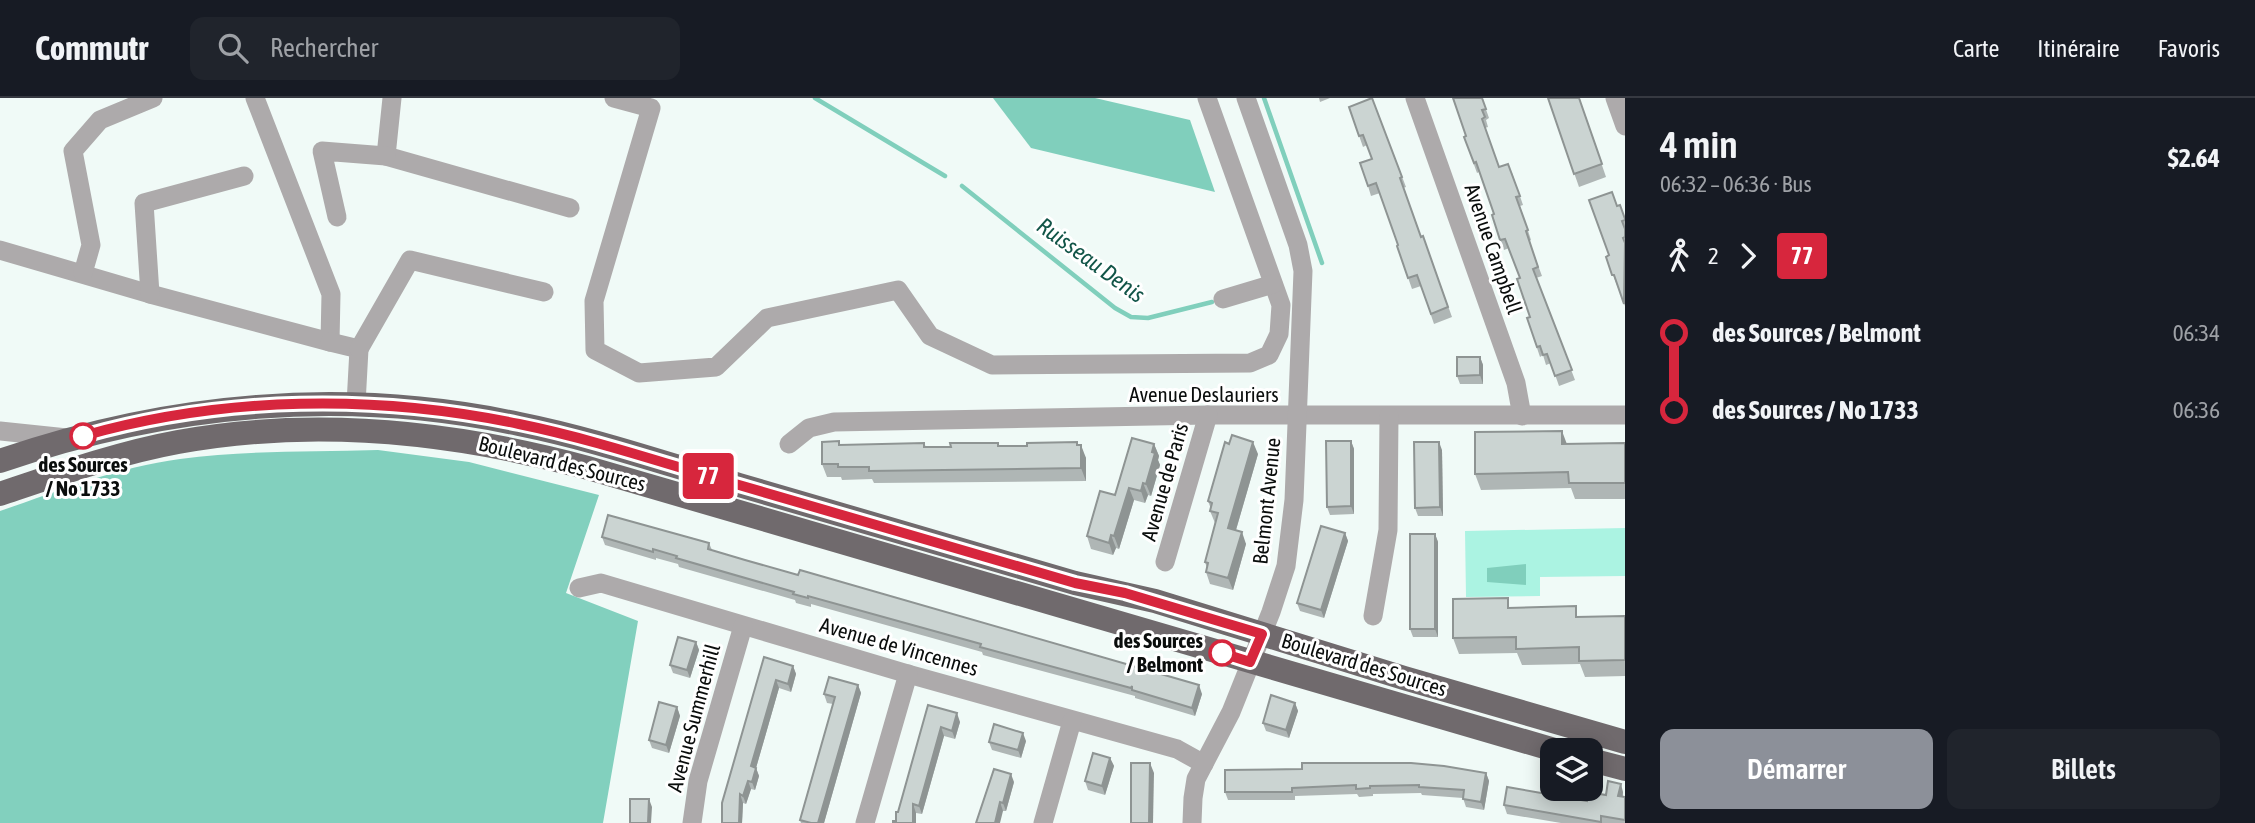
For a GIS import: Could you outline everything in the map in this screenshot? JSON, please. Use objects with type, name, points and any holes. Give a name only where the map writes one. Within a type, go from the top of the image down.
[{"type":"main road","name":"Boulevard des Sources","points":[[0,461],[145,421],[218,410],[293,404],[356,404],[463,414],[559,433],[1075,583],[1125,593],[1625,742]]},
{"type":"main road","name":"Boulevard des Sources","points":[[0,494],[124,454],[212,437],[338,430],[466,440],[588,468],[1540,746]]},
{"type":"main road","points":[[1603,763],[1625,769]]},
{"type":"street","points":[[83,273],[91,245],[73,151],[100,120],[153,98]]},
{"type":"street","points":[[255,98],[331,295],[330,342]]},
{"type":"street","points":[[386,156],[392,98]]},
{"type":"street","points":[[614,98],[651,108],[594,302],[595,350],[639,373],[716,367],[767,318],[898,290],[930,337],[992,366],[1250,363],[1269,355],[1279,334],[1280,304],[1208,98]]},
{"type":"street","name":"Belmont Avenue","points":[[1192,823],[1194,788],[1231,712],[1271,612],[1286,566],[1294,500],[1303,271],[1298,245],[1246,98]]},
{"type":"street","name":"Avenue Campbell","points":[[1415,98],[1516,383],[1522,416]]},
{"type":"street","points":[[1615,98],[1625,126]]},
{"type":"street","points":[[337,217],[322,151],[386,156],[570,208]]},
{"type":"street","points":[[150,294],[144,203],[244,176]]},
{"type":"street","points":[[0,250],[150,294],[359,349]]},
{"type":"street","points":[[356,404],[359,349],[410,260],[544,292]]},
{"type":"street","points":[[1223,299],[1273,284]]},
{"type":"street","name":"Avenue Deslauriers","points":[[789,444],[809,428],[834,422],[1208,415],[1625,415]]},
{"type":"street","name":"Avenue de Paris","points":[[1165,562],[1208,415]]},
{"type":"street","points":[[1373,616],[1388,530],[1389,416]]},
{"type":"street","points":[[0,430],[72,439]]},
{"type":"street","name":"Avenue de Vincennes","points":[[579,588],[601,583],[908,674],[1177,749],[1204,764]]},
{"type":"street","name":"Avenue Summerhill","points":[[692,823],[698,781],[743,626]]},
{"type":"street","points":[[865,823],[908,674]]},
{"type":"street","points":[[1043,823],[1072,721]]},
{"type":"shaded area","points":[[993,98],[1095,98],[1190,120],[1215,192],[1031,148]]},
{"type":"shaded area","points":[[378,450],[469,462],[599,495],[566,593],[638,621],[603,823],[0,823],[0,511],[89,480],[180,459],[229,454]]},
{"type":"shaded area","points":[[1625,528],[1625,576],[1540,577],[1540,596],[1466,597],[1465,531]]},
{"type":"shaded area","points":[[1526,564],[1526,585],[1487,582],[1487,568]]},
{"type":"building","points":[[1372,98],[1448,307],[1431,314],[1417,275],[1408,278],[1376,183],[1368,186],[1360,163],[1372,159],[1363,135],[1359,136],[1349,107]]},
{"type":"building","points":[[1453,98],[1482,98],[1486,109],[1482,110],[1485,117],[1482,119],[1499,167],[1508,164],[1520,196],[1516,197],[1538,267],[1533,269],[1572,370],[1555,376],[1547,354],[1543,355],[1540,346],[1537,347],[1517,279],[1520,278],[1505,239],[1500,240],[1492,215],[1494,214],[1476,162],[1474,163],[1464,137],[1466,136]]},
{"type":"building","points":[[1548,98],[1579,98],[1602,164],[1574,174]]},
{"type":"building","points":[[1612,192],[1625,219],[1622,221],[1625,229],[1624,304],[1612,275],[1606,257],[1609,255],[1589,200]]},
{"type":"building","points":[[1457,357],[1480,357],[1480,375],[1457,376]]},
{"type":"building","points":[[1562,431],[1562,444],[1625,443],[1625,483],[1569,483],[1568,472],[1475,474],[1475,432]]},
{"type":"building","points":[[1232,435],[1253,442],[1228,528],[1242,532],[1228,578],[1206,572],[1208,563],[1205,562],[1218,513],[1210,511],[1212,503],[1208,501],[1225,442],[1229,444]]},
{"type":"building","points":[[1132,438],[1154,444],[1152,452],[1155,453],[1146,484],[1143,483],[1141,491],[1129,488],[1114,536],[1111,535],[1109,543],[1087,536],[1100,491],[1115,495]]},
{"type":"building","points":[[839,441],[839,445],[924,443],[924,447],[951,447],[950,443],[1027,446],[1027,443],[1077,442],[1077,445],[1081,445],[1081,468],[869,471],[869,467],[822,464],[822,442]]},
{"type":"building","points":[[1326,441],[1351,441],[1351,506],[1327,507]]},
{"type":"building","points":[[1414,442],[1439,442],[1440,507],[1415,508]]},
{"type":"building","points":[[608,515],[709,543],[708,549],[745,560],[798,575],[800,570],[1199,685],[1192,708],[1132,690],[1132,686],[1131,688],[980,647],[981,644],[793,594],[794,592],[676,558],[677,556],[602,537]]},
{"type":"building","points":[[1321,526],[1345,533],[1321,610],[1297,603]]},
{"type":"building","points":[[1410,534],[1435,534],[1435,629],[1410,629]]},
{"type":"building","points":[[1508,598],[1508,608],[1576,606],[1576,617],[1625,616],[1625,660],[1579,661],[1579,647],[1516,649],[1516,637],[1453,638],[1453,599]]},
{"type":"building","points":[[678,637],[696,642],[687,670],[670,665]]},
{"type":"building","points":[[764,657],[793,666],[788,684],[776,680],[751,766],[756,768],[752,782],[748,781],[743,796],[740,794],[739,823],[722,823],[722,803]]},
{"type":"building","points":[[829,677],[858,685],[818,823],[811,823],[800,820],[835,697],[824,694]]},
{"type":"building","points":[[1271,695],[1295,703],[1286,730],[1263,723]]},
{"type":"building","points":[[659,702],[677,707],[666,745],[649,740]]},
{"type":"building","points":[[928,705],[957,713],[952,731],[941,727],[919,806],[913,804],[913,823],[893,823],[896,821],[896,812]]},
{"type":"building","points":[[994,724],[1023,733],[1018,750],[989,742]]},
{"type":"building","points":[[1093,753],[1110,758],[1102,786],[1085,781]]},
{"type":"building","points":[[1131,763],[1150,763],[1149,823],[1131,823]]},
{"type":"building","points":[[1302,763],[1411,763],[1486,773],[1481,802],[1463,799],[1464,790],[1419,785],[1370,786],[1356,789],[1356,785],[1292,788],[1292,792],[1225,792],[1225,770],[1302,769]]},
{"type":"building","points":[[994,769],[1011,774],[1003,803],[1000,802],[995,823],[976,823]]},
{"type":"building","points":[[1608,781],[1621,784],[1618,796],[1625,797],[1625,820],[1601,816],[1601,822],[1504,805],[1507,787],[1540,793],[1540,801],[1603,801],[1603,794],[1606,795]]},
{"type":"building","points":[[630,799],[649,799],[648,823],[630,823]]},
{"type":"waterway","name":"Ruisseau Denis","points":[[815,98],[945,176]]},
{"type":"waterway","points":[[1264,98],[1322,263]]},
{"type":"waterway","name":"Ruisseau Denis","points":[[962,186],[1115,308],[1131,317],[1148,318],[1212,302]]},
{"type":"bus line","name":"77","points":[[83,436],[198,412],[312,404],[407,408],[519,424],[559,433],[1075,583],[1125,593],[1262,634],[1250,662],[1222,653]]},
{"type":"place","name":"des Sources / No 1733","points":[[83,436]]},
{"type":"place","name":"des Sources / Belmont","points":[[1222,653]]}]
